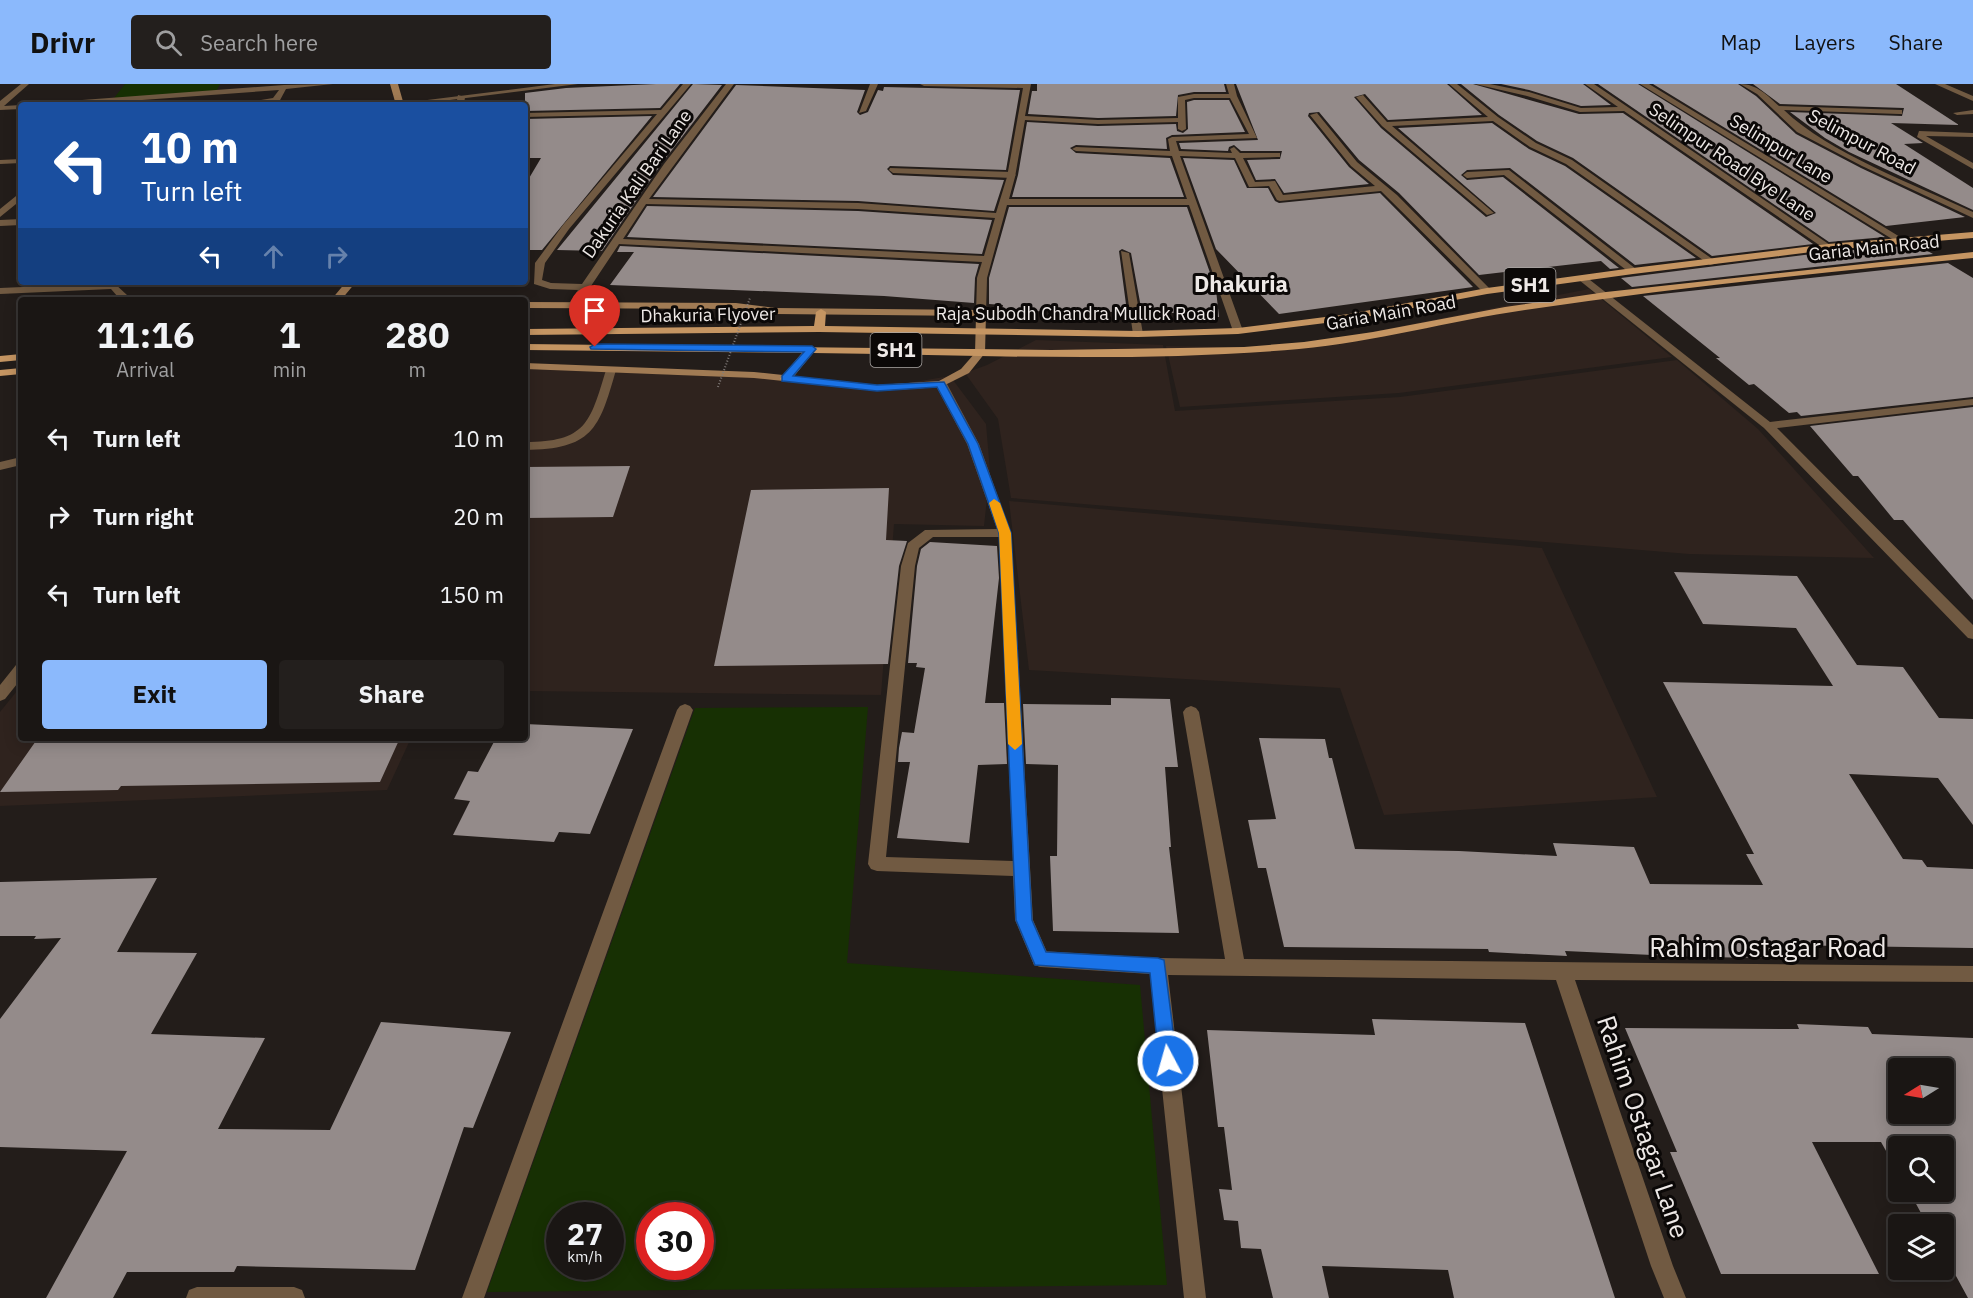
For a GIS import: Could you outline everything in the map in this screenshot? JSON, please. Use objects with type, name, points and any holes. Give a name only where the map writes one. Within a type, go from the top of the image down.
[{"type":"main road","name":"Raja Subodh Chandra Mullick Road","points":[[819,329],[1138,334],[1238,331],[1349,316],[1487,291],[1633,271],[1713,263],[1828,247],[1973,235]]},
{"type":"main road","name":"Garia Main Road","points":[[812,349],[980,353],[1188,352],[1304,345],[1373,335],[1505,310],[1606,296],[1856,266],[1973,255]]},
{"type":"main road","points":[[819,329],[821,312]]},
{"type":"main road","name":"Dhakuria Flyover","points":[[528,332],[819,329]]},
{"type":"main road","name":"Dhakuria Flyover","points":[[528,347],[812,349]]},
{"type":"main road","points":[[786,379],[812,349]]},
{"type":"main road","points":[[0,359],[18,357]]},
{"type":"main road","points":[[0,373],[18,371]]},
{"type":"street","points":[[0,107],[25,84],[30,84]]},
{"type":"street","points":[[82,102],[329,84]]},
{"type":"street","points":[[394,84],[399,102]]},
{"type":"street","points":[[441,102],[574,84]]},
{"type":"street","points":[[585,287],[537,282],[540,263],[566,227],[687,84]]},
{"type":"street","name":"Dakuria Kali Bari Lane","points":[[573,305],[667,166],[730,84]]},
{"type":"street","points":[[862,111],[874,84]]},
{"type":"street","points":[[528,366],[786,379],[877,388],[941,384],[965,371],[980,353],[982,278],[1011,176],[1026,85],[924,84]]},
{"type":"street","points":[[1230,84],[1233,96],[1254,136],[1172,139],[1238,331]]},
{"type":"street","points":[[1453,84],[1495,119],[1533,146],[1569,162],[1713,263]]},
{"type":"street","points":[[1479,84],[1529,94],[1580,110],[1626,109]]},
{"type":"street","name":"Selimpur Road Bye Lane","points":[[1589,84],[1828,247]]},
{"type":"street","name":"Selimpur Lane","points":[[1644,84],[1900,240]]},
{"type":"street","name":"Selimpur Road","points":[[1744,84],[1760,92],[1800,130],[1883,174],[1973,215]]},
{"type":"street","points":[[1939,84],[1973,99]]},
{"type":"street","points":[[264,102],[276,100],[284,87]]},
{"type":"street","points":[[1183,138],[1181,99],[1194,96],[1233,96]]},
{"type":"street","points":[[1360,97],[1385,124],[1490,213]]},
{"type":"street","points":[[0,107],[18,106]]},
{"type":"street","points":[[1777,108],[1899,112]]},
{"type":"street","points":[[528,115],[662,112]]},
{"type":"street","points":[[1957,113],[1973,112]]},
{"type":"street","points":[[1314,115],[1354,164],[1394,197],[1487,291]]},
{"type":"street","points":[[1021,118],[1098,122],[1181,120]]},
{"type":"street","points":[[1385,124],[1495,119]]},
{"type":"street","points":[[1973,135],[1922,133],[1920,135],[1973,167]]},
{"type":"street","points":[[1228,137],[1252,185],[1272,183],[1280,198],[1381,188]]},
{"type":"street","points":[[1076,149],[1238,156],[1277,155]]},
{"type":"street","points":[[0,162],[18,161]]},
{"type":"street","points":[[893,170],[1011,176]]},
{"type":"street","points":[[1467,175],[1506,172],[1633,271]]},
{"type":"street","points":[[0,214],[18,198]]},
{"type":"street","points":[[644,201],[858,206],[1000,216]]},
{"type":"street","points":[[1004,202],[1192,202]]},
{"type":"street","points":[[0,223],[18,222]]},
{"type":"street","points":[[616,241],[988,258]]},
{"type":"street","points":[[1124,252],[1138,334]]},
{"type":"street","points":[[1582,278],[1768,426],[1973,634]]},
{"type":"street","points":[[338,297],[348,285]]},
{"type":"street","points":[[0,291],[114,286],[123,297]]},
{"type":"street","points":[[528,305],[736,306],[776,311],[981,313]]},
{"type":"street","points":[[528,446],[557,446],[586,433],[595,417],[611,369]]},
{"type":"street","points":[[941,384],[973,444],[1005,533],[1021,868],[877,864],[908,566],[914,546],[930,533],[1005,533]]},
{"type":"street","points":[[1768,426],[1973,402]]},
{"type":"street","points":[[0,466],[18,462]]},
{"type":"street","points":[[0,694],[18,673]]},
{"type":"street","points":[[473,1298],[685,710]]},
{"type":"street","points":[[1191,712],[1236,967]]},
{"type":"street","name":"Rahim Ostagar Road","points":[[1021,868],[1024,920],[1041,959],[1158,966],[1563,972],[1973,974]]},
{"type":"street","points":[[1158,966],[1195,1298]]},
{"type":"street","name":"Rahim Ostagar Lane","points":[[1563,972],[1662,1266],[1675,1298]]},
{"type":"street","points":[[197,1298],[294,1298]]},
{"type":"path","points":[[718,387],[750,298]]},
{"type":"shaded area","points":[[1589,289],[1672,357],[1399,393],[1180,407],[1166,346],[1290,348]]},
{"type":"shaded area","points":[[1036,340],[1163,345],[1175,411],[1400,397],[1677,360],[1758,429],[1874,558],[1689,554],[1011,498],[998,419],[965,373],[987,365]]},
{"type":"shaded area","points":[[528,369],[787,379],[848,386],[902,384],[950,376],[986,424],[990,471],[984,526],[894,524],[881,695],[528,691]]},
{"type":"shaded area","points":[[1009,501],[1542,548],[1657,797],[1384,815],[1340,688],[1029,670]]},
{"type":"shaded area","points":[[18,690],[18,741],[410,741],[387,790],[0,806],[0,712]]},
{"type":"green space","points":[[125,84],[220,84],[216,92],[114,98]]},
{"type":"green space","points":[[868,707],[847,963],[1140,985],[1167,1285],[487,1292],[695,708]]},
{"type":"building","points":[[680,84],[660,108],[528,111],[525,93],[566,88]]},
{"type":"building","points":[[693,84],[722,85],[662,163],[602,251],[557,250]]},
{"type":"building","points":[[1037,84],[1224,84],[1226,92],[1194,92],[1178,95],[1176,116],[1098,118],[1028,114],[1032,91],[1037,91]]},
{"type":"building","points":[[1236,84],[1447,84],[1482,115],[1388,120],[1365,94],[1354,97],[1381,128],[1486,217],[1496,213],[1398,128],[1492,123],[1529,149],[1565,166],[1696,258],[1635,265],[1510,168],[1467,170],[1461,175],[1467,180],[1503,177],[1619,268],[1610,269],[1601,261],[1479,275],[1399,193],[1359,160],[1319,112],[1309,113],[1308,116],[1349,167],[1369,184],[1284,193],[1275,179],[1256,180],[1247,160],[1280,159],[1282,151],[1241,151],[1234,145],[1229,147],[1228,151],[1181,149],[1179,143],[1258,140]]},
{"type":"building","points":[[1461,84],[1473,84],[1579,114],[1623,113],[1813,244],[1712,256],[1573,158],[1537,141],[1499,115]]},
{"type":"building","points":[[1501,84],[1583,84],[1611,105],[1581,106]]},
{"type":"building","points":[[1598,84],[1638,84],[1885,237],[1829,242]]},
{"type":"building","points":[[1653,84],[1738,84],[1756,96],[1796,134],[1861,168],[1965,217],[1886,226]]},
{"type":"building","points":[[1753,84],[1896,84],[1959,125],[1891,123],[1923,143],[1904,144],[1973,188],[1973,210],[1849,152],[1825,138],[1790,112],[1902,116],[1904,108],[1780,104]]},
{"type":"building","points":[[736,85],[865,90],[857,112],[860,115],[868,112],[878,90],[883,91],[884,87],[1020,90],[1006,170],[890,166],[887,169],[893,175],[1004,180],[994,211],[858,201],[653,197]]},
{"type":"building","points":[[1229,100],[1245,132],[1172,135],[1166,138],[1167,149],[1076,145],[1070,148],[1076,153],[1170,158],[1184,197],[1012,197],[1027,122],[1098,126],[1176,124],[1177,131],[1183,133],[1188,129],[1187,102]]},
{"type":"building","points":[[652,116],[542,250],[528,250],[528,180],[541,158],[528,158],[528,119]]},
{"type":"building","points":[[1183,158],[1234,160],[1247,188],[1268,188],[1275,201],[1279,203],[1380,193],[1473,287],[1279,314],[1216,249]]},
{"type":"building","points":[[647,206],[858,211],[992,220],[982,254],[627,237]]},
{"type":"building","points":[[1009,207],[1187,207],[1216,290],[1219,317],[1182,315],[1182,313],[1142,313],[1131,253],[1122,249],[1119,251],[1127,312],[1002,311],[1003,305],[989,304],[989,278]]},
{"type":"building","points":[[1917,245],[1933,254],[1632,287],[1621,278],[1828,252]]},
{"type":"building","points":[[620,246],[979,264],[975,278],[974,303],[884,296],[610,285],[634,252],[617,252]]},
{"type":"building","points":[[1948,263],[1973,278],[1973,397],[1801,416],[1797,412],[1789,413],[1754,384],[1749,385],[1716,358],[1720,358],[1643,296]]},
{"type":"building","points":[[1973,407],[1973,600],[1903,520],[1894,520],[1858,476],[1853,476],[1810,426]]},
{"type":"building","points":[[630,466],[613,517],[528,518],[528,467]]},
{"type":"building","points":[[889,488],[886,540],[907,541],[899,566],[888,664],[714,666],[751,490]]},
{"type":"building","points":[[930,542],[997,546],[999,578],[985,703],[1004,703],[1007,764],[978,765],[969,843],[897,838],[910,762],[898,762],[899,748],[902,732],[914,733],[925,668],[916,667],[917,663],[908,663],[917,566],[921,549]]},
{"type":"building","points":[[1674,572],[1797,576],[1857,665],[1903,667],[1939,718],[1973,719],[1973,825],[1938,778],[1849,774],[1903,859],[1922,860],[1927,867],[1973,869],[1973,948],[1772,945],[1779,958],[1565,951],[1567,956],[1489,952],[1488,949],[1284,947],[1266,868],[1258,868],[1248,820],[1276,819],[1259,738],[1325,739],[1355,849],[1557,856],[1553,843],[1634,847],[1650,884],[1763,885],[1746,854],[1754,854],[1663,682],[1833,686],[1796,628],[1703,624]]},
{"type":"building","points":[[1111,698],[1170,699],[1178,767],[1165,767],[1171,847],[1169,847],[1179,933],[1053,931],[1050,856],[1057,856],[1058,765],[1026,764],[1023,704],[1111,705]]},
{"type":"building","points":[[528,724],[633,729],[590,834],[559,832],[554,842],[453,835],[470,801],[454,799],[468,771],[478,772],[494,741],[528,741]]},
{"type":"building","points":[[36,741],[399,741],[380,782],[121,786],[118,790],[0,792]]},
{"type":"building","points":[[157,878],[117,952],[197,953],[151,1034],[265,1038],[218,1129],[330,1130],[381,1022],[511,1032],[473,1128],[464,1127],[415,1270],[237,1266],[234,1272],[127,1272],[113,1298],[46,1298],[127,1151],[0,1147],[0,1019],[61,938],[34,939],[36,936],[0,936],[0,882]]},
{"type":"building","points":[[1372,1019],[1525,1023],[1615,1298],[1454,1298],[1448,1270],[1322,1266],[1329,1298],[1273,1298],[1261,1249],[1241,1248],[1238,1221],[1224,1220],[1219,1189],[1232,1190],[1224,1127],[1218,1127],[1207,1030],[1375,1035]]},
{"type":"building","points":[[1797,1024],[1868,1027],[1872,1034],[1973,1038],[1973,1298],[1968,1298],[1954,1272],[1954,1214],[1922,1214],[1915,1202],[1954,1202],[1954,1136],[1888,1136],[1888,1154],[1881,1142],[1812,1142],[1879,1274],[1721,1274],[1670,1152],[1677,1152],[1625,1028],[1799,1029]]},
{"type":"slow traffic","points":[[994,503],[1005,533],[1015,744]]},
{"type":"district","name":"Dhakuria","points":[[1241,284]]},
{"type":"route","points":[[595,347],[812,349],[786,379],[877,388],[941,384],[973,444],[1005,533],[1024,920],[1041,959],[1158,966],[1168,1061]]}]
